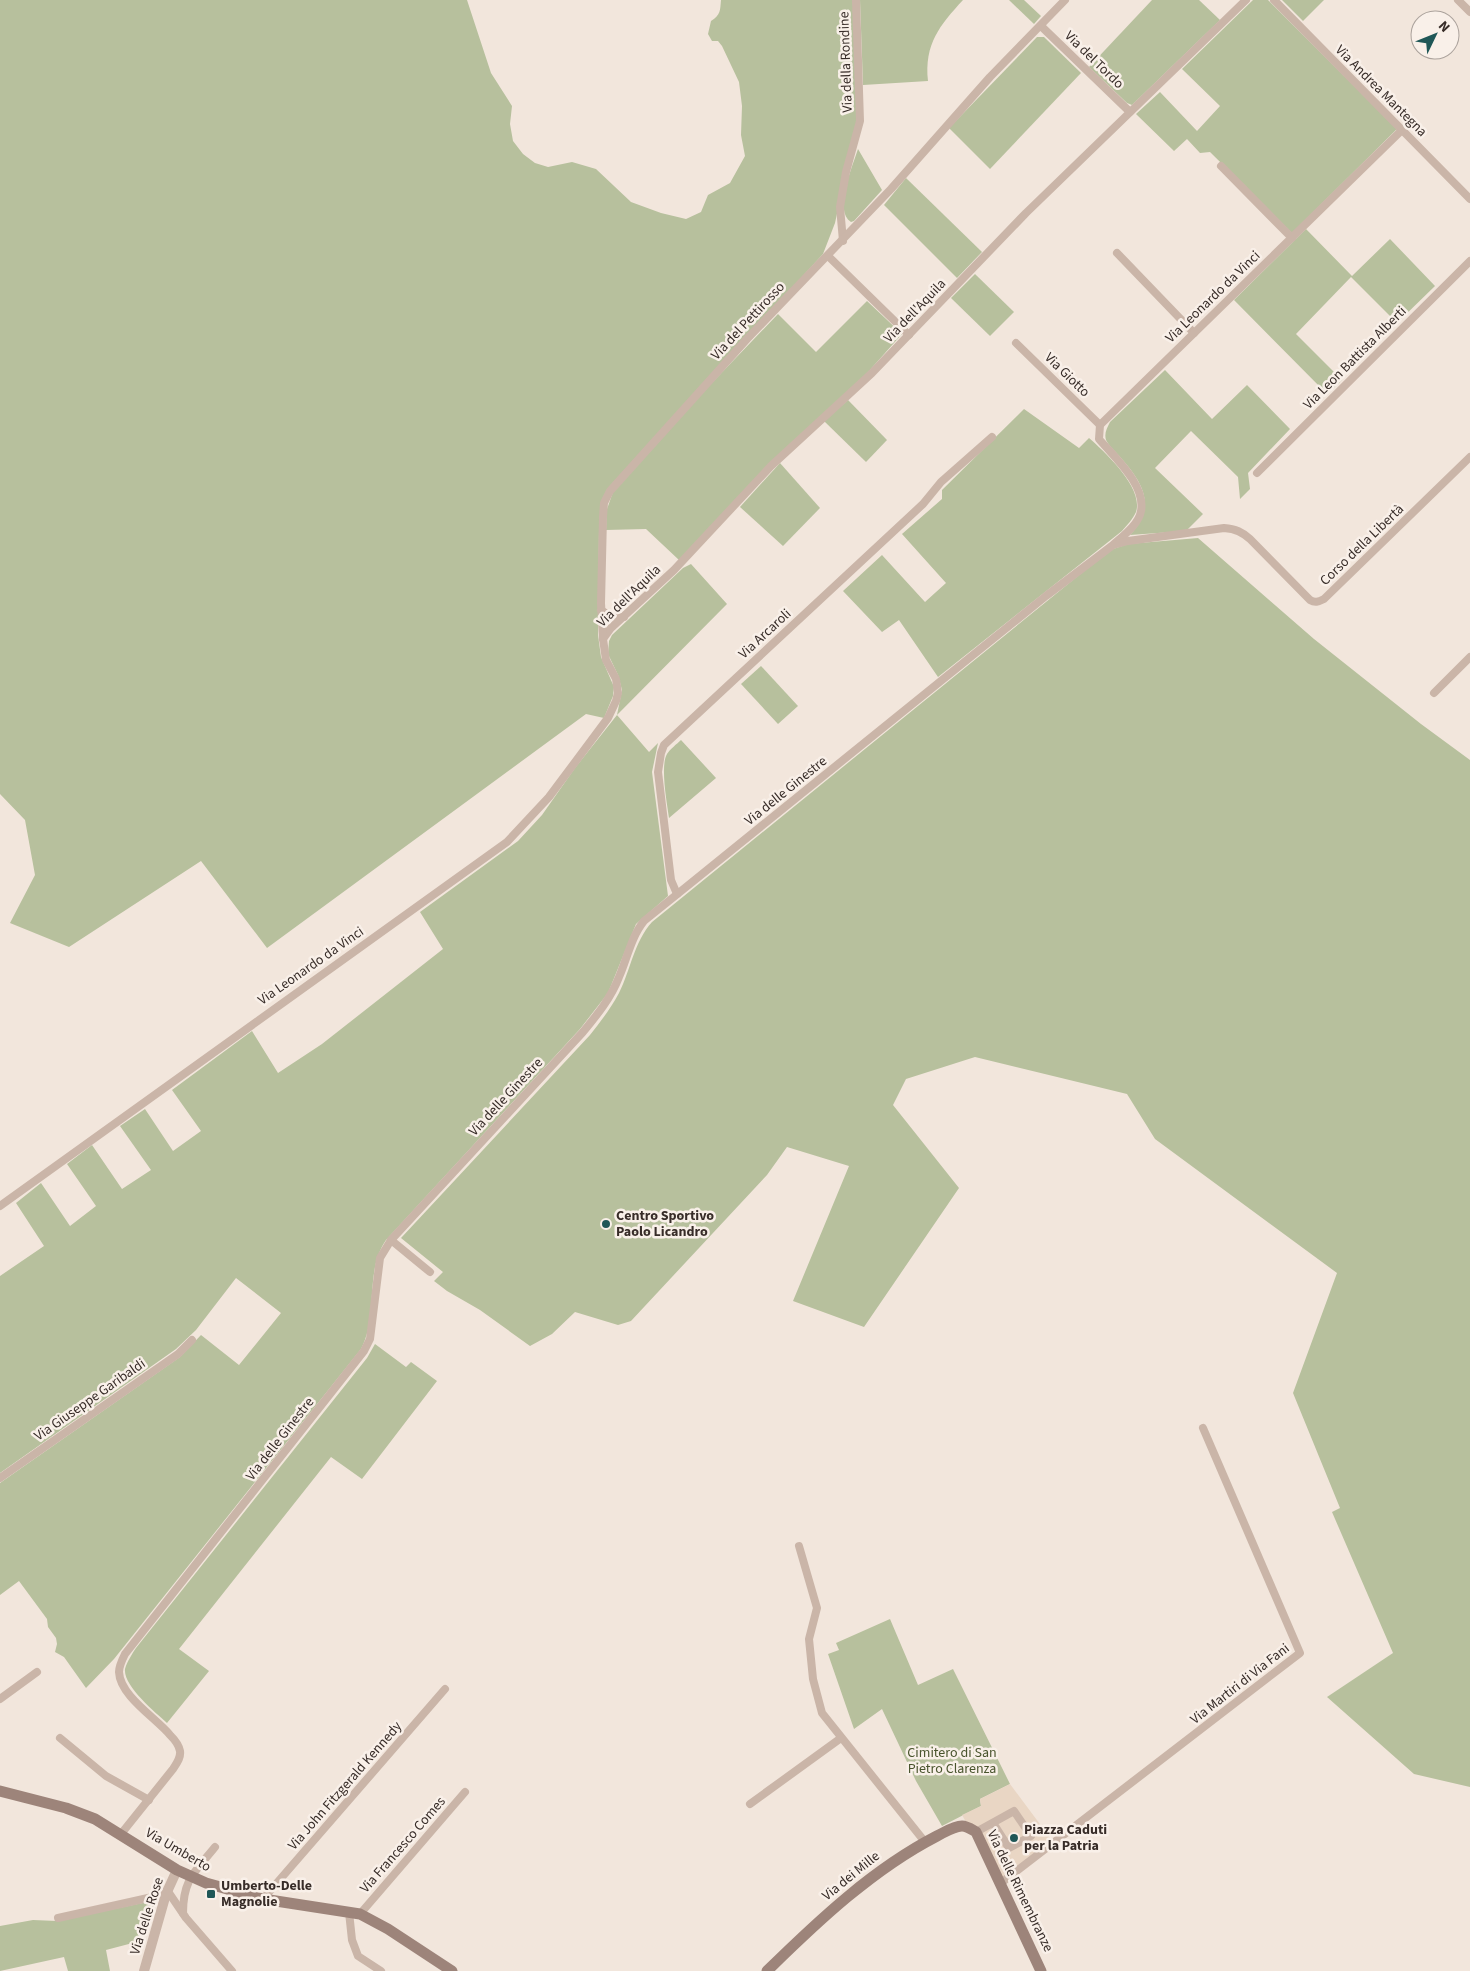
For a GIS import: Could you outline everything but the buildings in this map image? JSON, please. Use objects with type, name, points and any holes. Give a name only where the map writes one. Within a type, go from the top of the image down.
[{"type":"main road","name":"Via Umberto","points":[[0,1791],[81,1813],[120,1834],[177,1870],[223,1889],[263,1899],[354,1913],[388,1929],[452,1971]]},
{"type":"main road","name":"Via dei Mille","points":[[767,1971],[865,1883],[893,1862],[925,1842],[955,1827],[972,1830]]},
{"type":"main road","name":"Via delle Rimembranze","points":[[972,1830],[1001,1883],[1041,1971]]},
{"type":"street","name":"Via della Rondine","points":[[842,241],[840,207],[846,172],[860,121],[856,0]]},
{"type":"street","name":"Via del Pettirosso","points":[[608,718],[618,693],[616,679],[606,660],[601,610],[604,503],[610,491],[747,339],[891,189],[990,77],[1066,0]]},
{"type":"street","name":"Via dell'Aquila","points":[[603,639],[611,628],[674,570],[771,466],[872,373],[1026,213],[1246,0]]},
{"type":"street","name":"Via Andrea Mantegna","points":[[1274,0],[1470,199]]},
{"type":"street","points":[[1460,1],[1470,12]]},
{"type":"street","name":"Via del Tordo","points":[[1041,26],[1130,112]]},
{"type":"street","name":"Via Leonardo da Vinci","points":[[1100,425],[1402,130]]},
{"type":"street","points":[[1221,166],[1292,238]]},
{"type":"street","points":[[1117,253],[1194,333]]},
{"type":"street","points":[[828,256],[909,335]]},
{"type":"street","name":"Via Leon Battista Alberti","points":[[1257,473],[1470,261]]},
{"type":"street","name":"Via Giotto","points":[[1016,343],[1100,425]]},
{"type":"street","points":[[1100,425],[1099,439],[1129,474],[1139,494],[1141,512],[1133,524],[1113,545]]},
{"type":"street","name":"Via Arcaroli","points":[[678,894],[671,880],[658,772],[660,753],[664,745],[923,504],[942,482],[992,437]]},
{"type":"street","name":"Corso della Libertà","points":[[1192,533],[1224,528],[1242,532],[1310,600],[1314,603],[1319,602],[1324,600],[1470,457]]},
{"type":"street","name":"Via delle Ginestre","points":[[120,1834],[173,1769],[179,1759],[180,1751],[176,1742],[125,1689],[119,1672],[120,1664],[125,1654],[364,1351],[370,1339],[380,1258],[391,1240],[583,1032],[611,995],[638,928],[1046,596],[1113,545],[1128,541],[1192,533]]},
{"type":"street","points":[[601,610],[612,617],[624,617]]},
{"type":"street","points":[[1434,692],[1470,657]]},
{"type":"street","name":"Via Leonardo da Vinci","points":[[0,1206],[507,842],[549,797],[608,718]]},
{"type":"street","points":[[391,1240],[430,1272]]},
{"type":"street","name":"Via Giuseppe Garibaldi","points":[[0,1478],[178,1354],[192,1340]]},
{"type":"street","name":"Via Martiri di Via Fani","points":[[1001,1883],[1300,1653],[1203,1428]]},
{"type":"street","points":[[798,1546],[817,1608],[809,1639],[812,1679],[822,1713],[925,1842]]},
{"type":"street","points":[[0,1699],[37,1672]]},
{"type":"street","name":"Via John Fitzgerald Kennedy","points":[[263,1899],[445,1689]]},
{"type":"street","points":[[60,1738],[106,1776],[149,1800]]},
{"type":"street","points":[[750,1804],[841,1738]]},
{"type":"street","name":"Via Francesco Comes","points":[[354,1913],[465,1792]]},
{"type":"street","points":[[972,1830],[1014,1811],[1031,1836],[1009,1848],[993,1822]]},
{"type":"street","points":[[183,1914],[184,1890],[191,1877],[215,1847]]},
{"type":"street","name":"Via delle Rose","points":[[144,1971],[166,1892],[177,1870]]},
{"type":"street","points":[[58,1918],[166,1892],[232,1971]]},
{"type":"street","points":[[354,1913],[352,1940],[358,1956],[381,1971]]},
{"type":"green space","points":[[0,0],[467,0],[491,73],[512,106],[510,124],[513,141],[523,154],[535,163],[548,167],[572,162],[596,169],[631,202],[661,213],[686,219],[701,212],[708,195],[730,183],[745,156],[741,135],[742,106],[739,82],[722,46],[718,41],[712,41],[708,34],[711,21],[717,17],[719,12],[721,0],[853,0],[857,120],[835,223],[823,254],[609,487],[599,530],[598,635],[601,657],[614,687],[613,696],[604,718],[586,714],[267,948],[201,861],[69,947],[10,923],[35,875],[25,820],[0,794]]},
{"type":"green space","points":[[860,0],[963,0],[947,18],[935,36],[927,68],[928,81],[863,85]]},
{"type":"green space","points":[[1009,0],[1024,0],[1041,16],[1034,24]]},
{"type":"green space","points":[[1152,0],[1199,0],[1220,20],[1132,105],[1127,103],[1089,67]]},
{"type":"green space","points":[[1253,0],[1268,0],[1397,129],[1292,233],[1210,152],[1200,153],[1187,139],[1174,151],[1136,114],[1160,92],[1197,131],[1220,106],[1182,69]]},
{"type":"green space","points":[[1282,0],[1324,0],[1303,21]]},
{"type":"green space","points":[[1037,37],[1044,37],[1081,73],[990,169],[949,128]]},
{"type":"green space","points":[[858,149],[882,190],[851,222],[846,216],[844,198]]},
{"type":"green space","points":[[906,178],[982,252],[957,278],[884,205]]},
{"type":"green space","points":[[1306,229],[1352,276],[1390,239],[1435,286],[1397,323],[1351,277],[1296,334],[1342,380],[1327,394],[1234,300]]},
{"type":"green space","points":[[975,274],[1014,312],[990,336],[951,298]]},
{"type":"green space","points":[[867,301],[902,334],[869,371],[679,560],[646,529],[606,530],[607,509],[613,492],[708,387],[778,314],[816,352]]},
{"type":"green space","points":[[1165,370],[1212,419],[1247,385],[1290,429],[1248,473],[1250,489],[1240,499],[1238,477],[1191,431],[1155,468],[1203,514],[1186,531],[1130,535],[1143,514],[1144,495],[1141,486],[1129,467],[1107,442],[1105,437],[1110,422]]},
{"type":"green space","points":[[848,400],[887,440],[866,462],[824,421]]},
{"type":"green space","points":[[1024,409],[1079,448],[1089,438],[1096,444],[1122,471],[1129,482],[1137,503],[1136,512],[1132,520],[1122,531],[938,677],[899,620],[882,632],[843,591],[882,555],[925,602],[946,583],[902,534],[942,499],[942,490]]},
{"type":"green space","points":[[780,463],[820,508],[783,546],[740,507]]},
{"type":"green space","points":[[1198,538],[1314,639],[1421,724],[1470,760],[1470,1787],[1414,1774],[1327,1697],[1393,1653],[1332,1512],[1340,1508],[1293,1393],[1337,1273],[1155,1139],[1127,1094],[975,1057],[906,1079],[893,1105],[959,1188],[864,1327],[793,1301],[849,1166],[787,1147],[767,1175],[631,1321],[618,1325],[575,1312],[552,1334],[530,1346],[480,1310],[447,1291],[434,1281],[443,1272],[401,1238],[590,1035],[619,993],[641,938],[652,922],[1110,550],[1128,544]]},
{"type":"green space","points":[[691,564],[727,604],[617,715],[622,690],[618,675],[608,654],[609,641],[612,635],[683,568]]},
{"type":"green space","points":[[761,666],[798,706],[778,724],[741,684]]},
{"type":"green space","points":[[617,715],[649,752],[658,743],[652,772],[668,896],[636,924],[608,993],[580,1029],[386,1240],[379,1252],[375,1266],[369,1322],[361,1349],[114,1659],[86,1688],[64,1657],[55,1652],[56,1638],[48,1627],[47,1619],[19,1581],[0,1595],[0,1483],[180,1357],[201,1335],[239,1365],[281,1313],[236,1278],[196,1330],[176,1349],[0,1473],[0,1276],[44,1246],[16,1203],[41,1183],[70,1226],[96,1206],[67,1164],[92,1145],[122,1189],[151,1170],[120,1126],[145,1109],[173,1151],[201,1131],[172,1090],[252,1031],[278,1073],[322,1044],[443,949],[420,912],[518,841],[542,815],[575,768]]},
{"type":"green space","points":[[681,740],[716,778],[669,818],[665,785],[665,760],[668,752]]},
{"type":"green space","points":[[375,1344],[406,1367],[411,1362],[437,1381],[362,1479],[331,1457],[179,1649],[209,1671],[167,1723],[148,1706],[129,1683],[125,1669],[130,1658],[367,1358]]},
{"type":"green space","name":"Cimitero di San Pietro Clarenza","points":[[890,1619],[918,1685],[953,1669],[1010,1784],[980,1799],[981,1806],[942,1826],[916,1781],[882,1709],[854,1729],[828,1654],[839,1650],[836,1643]]},
{"type":"green space","points":[[152,1901],[154,1907],[144,1940],[106,1950],[110,1971],[68,1971],[64,1957],[0,1971],[0,1926],[33,1920],[57,1921]]},
{"type":"shaded area","name":"Piazza Caduti per la Patria","points":[[1010,1784],[1054,1843],[1001,1883],[962,1815],[981,1806],[980,1799]]},
{"type":"place","name":"Centro Sportivo Paolo Licandro","points":[[606,1224]]},
{"type":"place","name":"Piazza Caduti per la Patria","points":[[1014,1838]]},
{"type":"place","name":"Umberto-Delle Magnolie","points":[[211,1894]]}]
